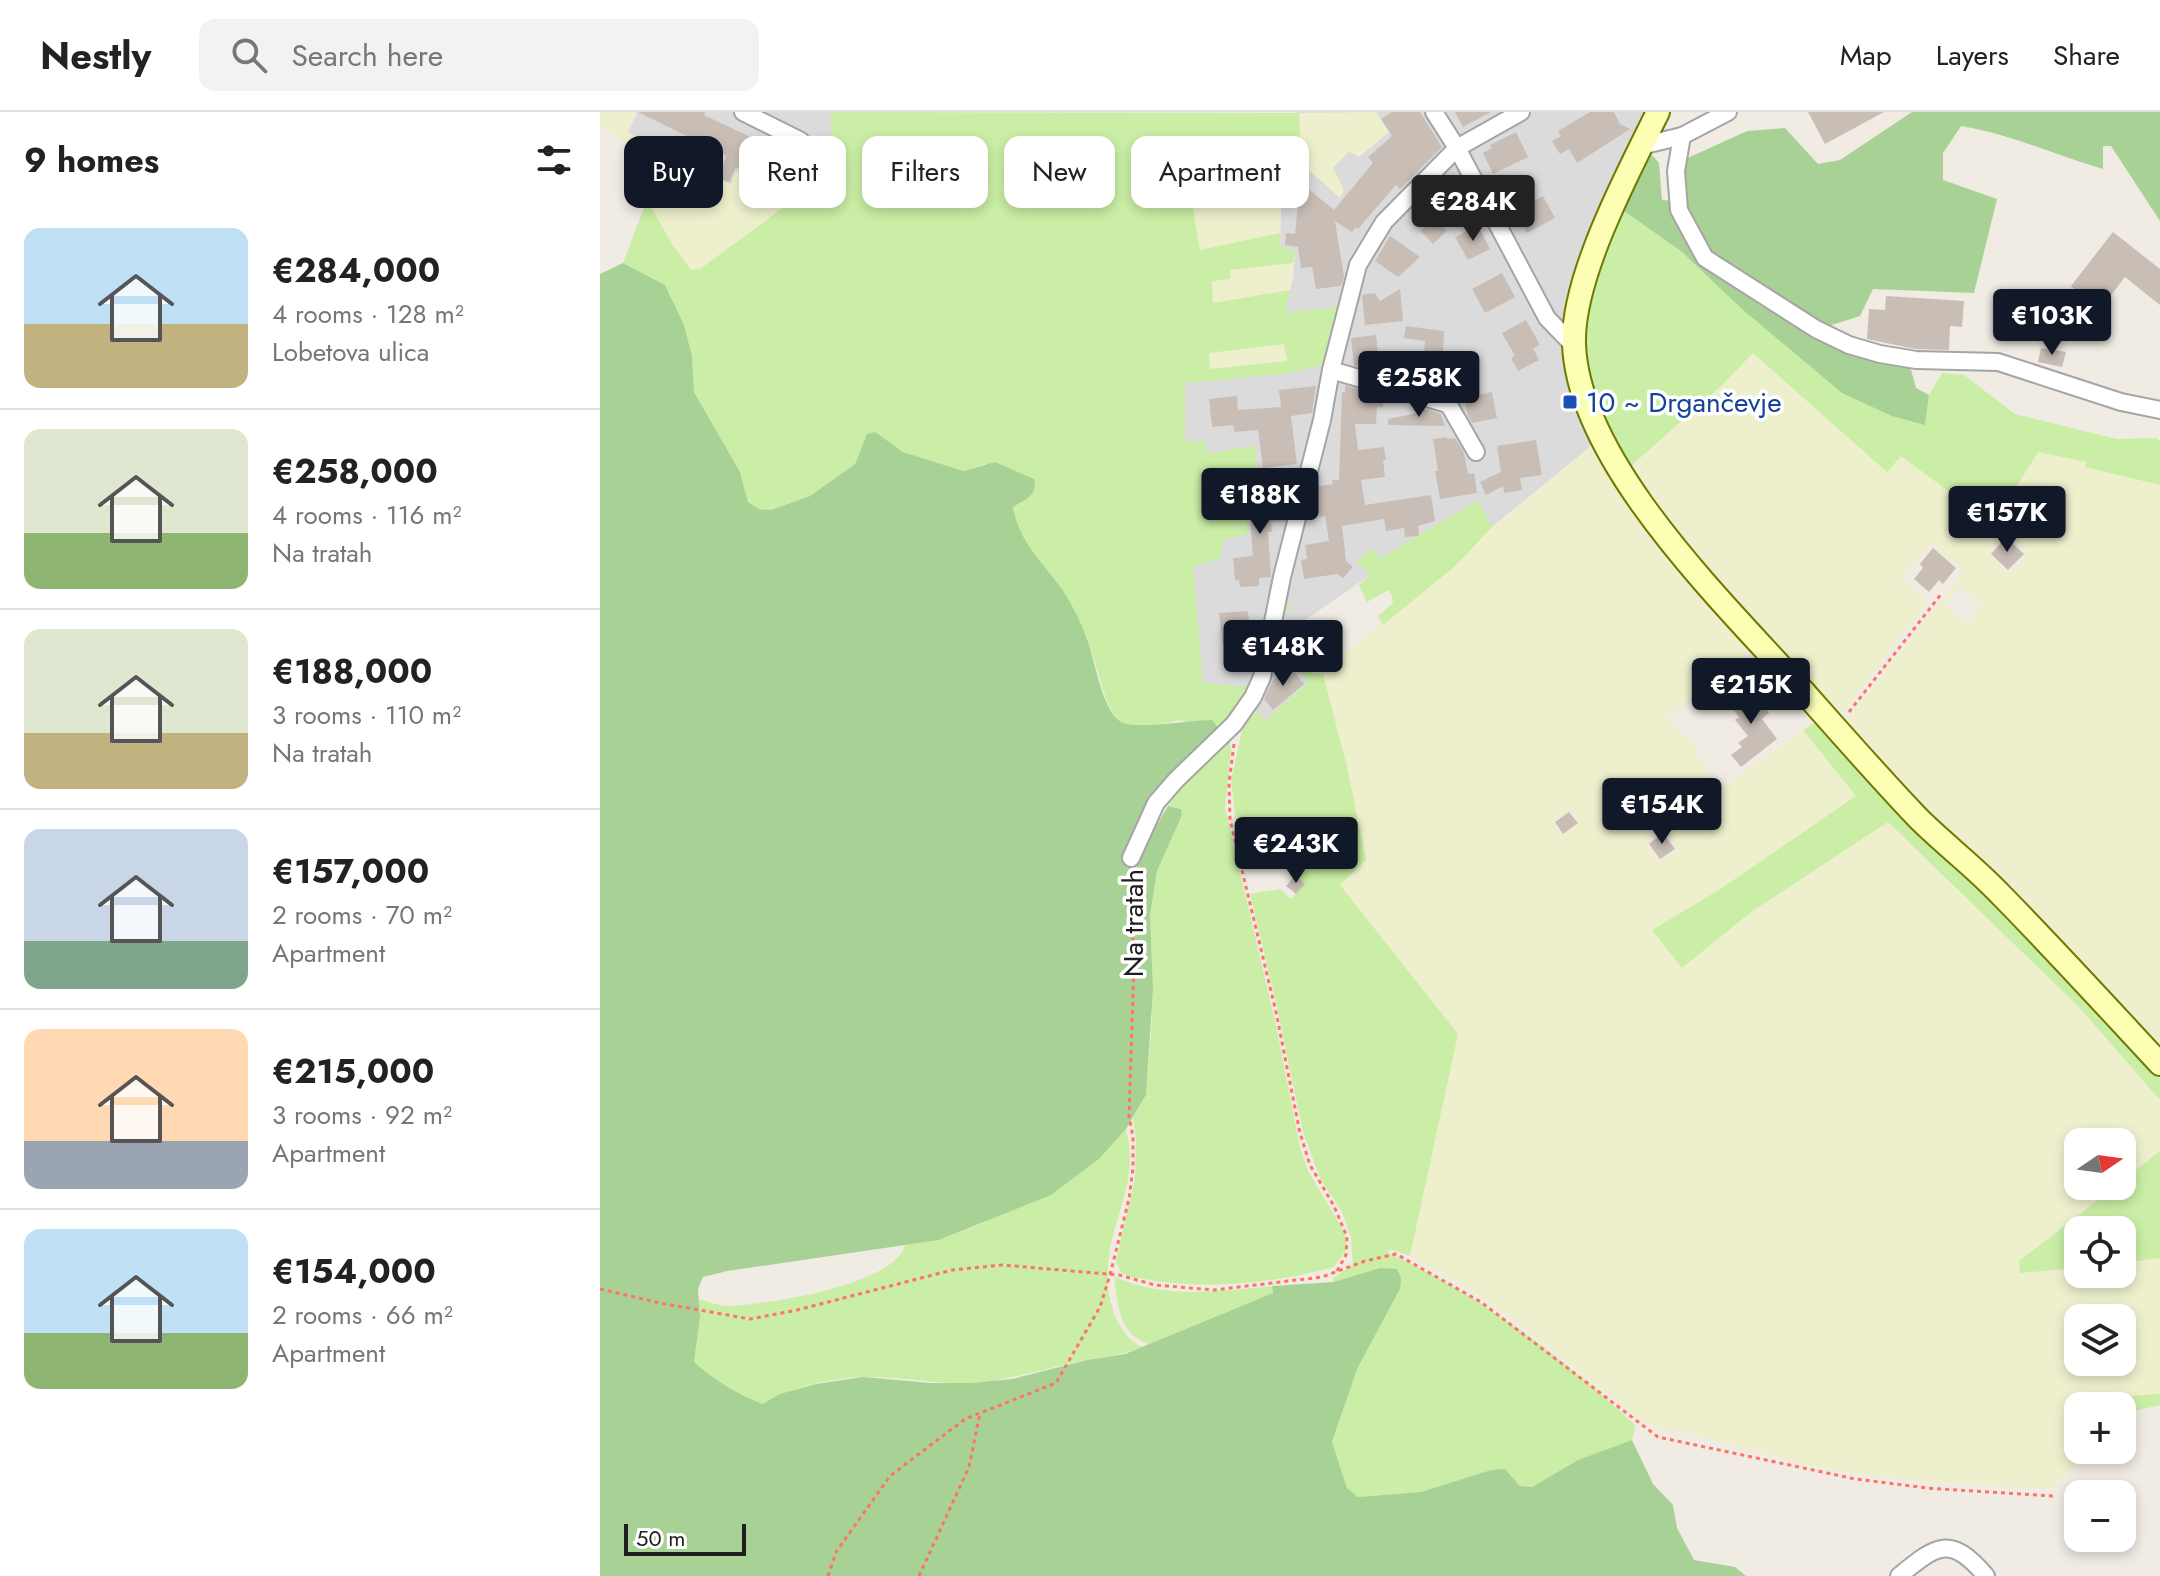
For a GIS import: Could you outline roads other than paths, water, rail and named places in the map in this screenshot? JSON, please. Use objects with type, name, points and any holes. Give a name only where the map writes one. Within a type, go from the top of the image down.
[{"type":"main road","points":[[1658,112],[1600,237],[1575,317],[1574,346],[1582,388],[1606,447],[1639,499],[1708,587],[1919,818],[2001,895],[2160,1064]]},
{"type":"street","points":[[743,112],[791,136]]},
{"type":"street","points":[[1434,112],[1457,148],[1547,318],[1574,346]]},
{"type":"street","name":"Na tratah","points":[[1131,858],[1156,803],[1234,724],[1253,697],[1262,677],[1282,577],[1358,265],[1384,222],[1457,148],[1521,112]]},
{"type":"street","points":[[1641,146],[1682,136],[1728,112]]},
{"type":"street","points":[[1682,136],[1676,171],[1679,210],[1705,258],[1816,329],[1849,345],[1880,354],[1916,360],[1998,362],[2121,402],[2160,410]]},
{"type":"street","points":[[1331,370],[1449,405],[1476,452]]},
{"type":"street","points":[[1899,1576],[1923,1557],[1944,1547],[1958,1550],[1986,1576]]},
{"type":"place","name":"10 ~ Drgančevje","points":[[1570,402]]}]
